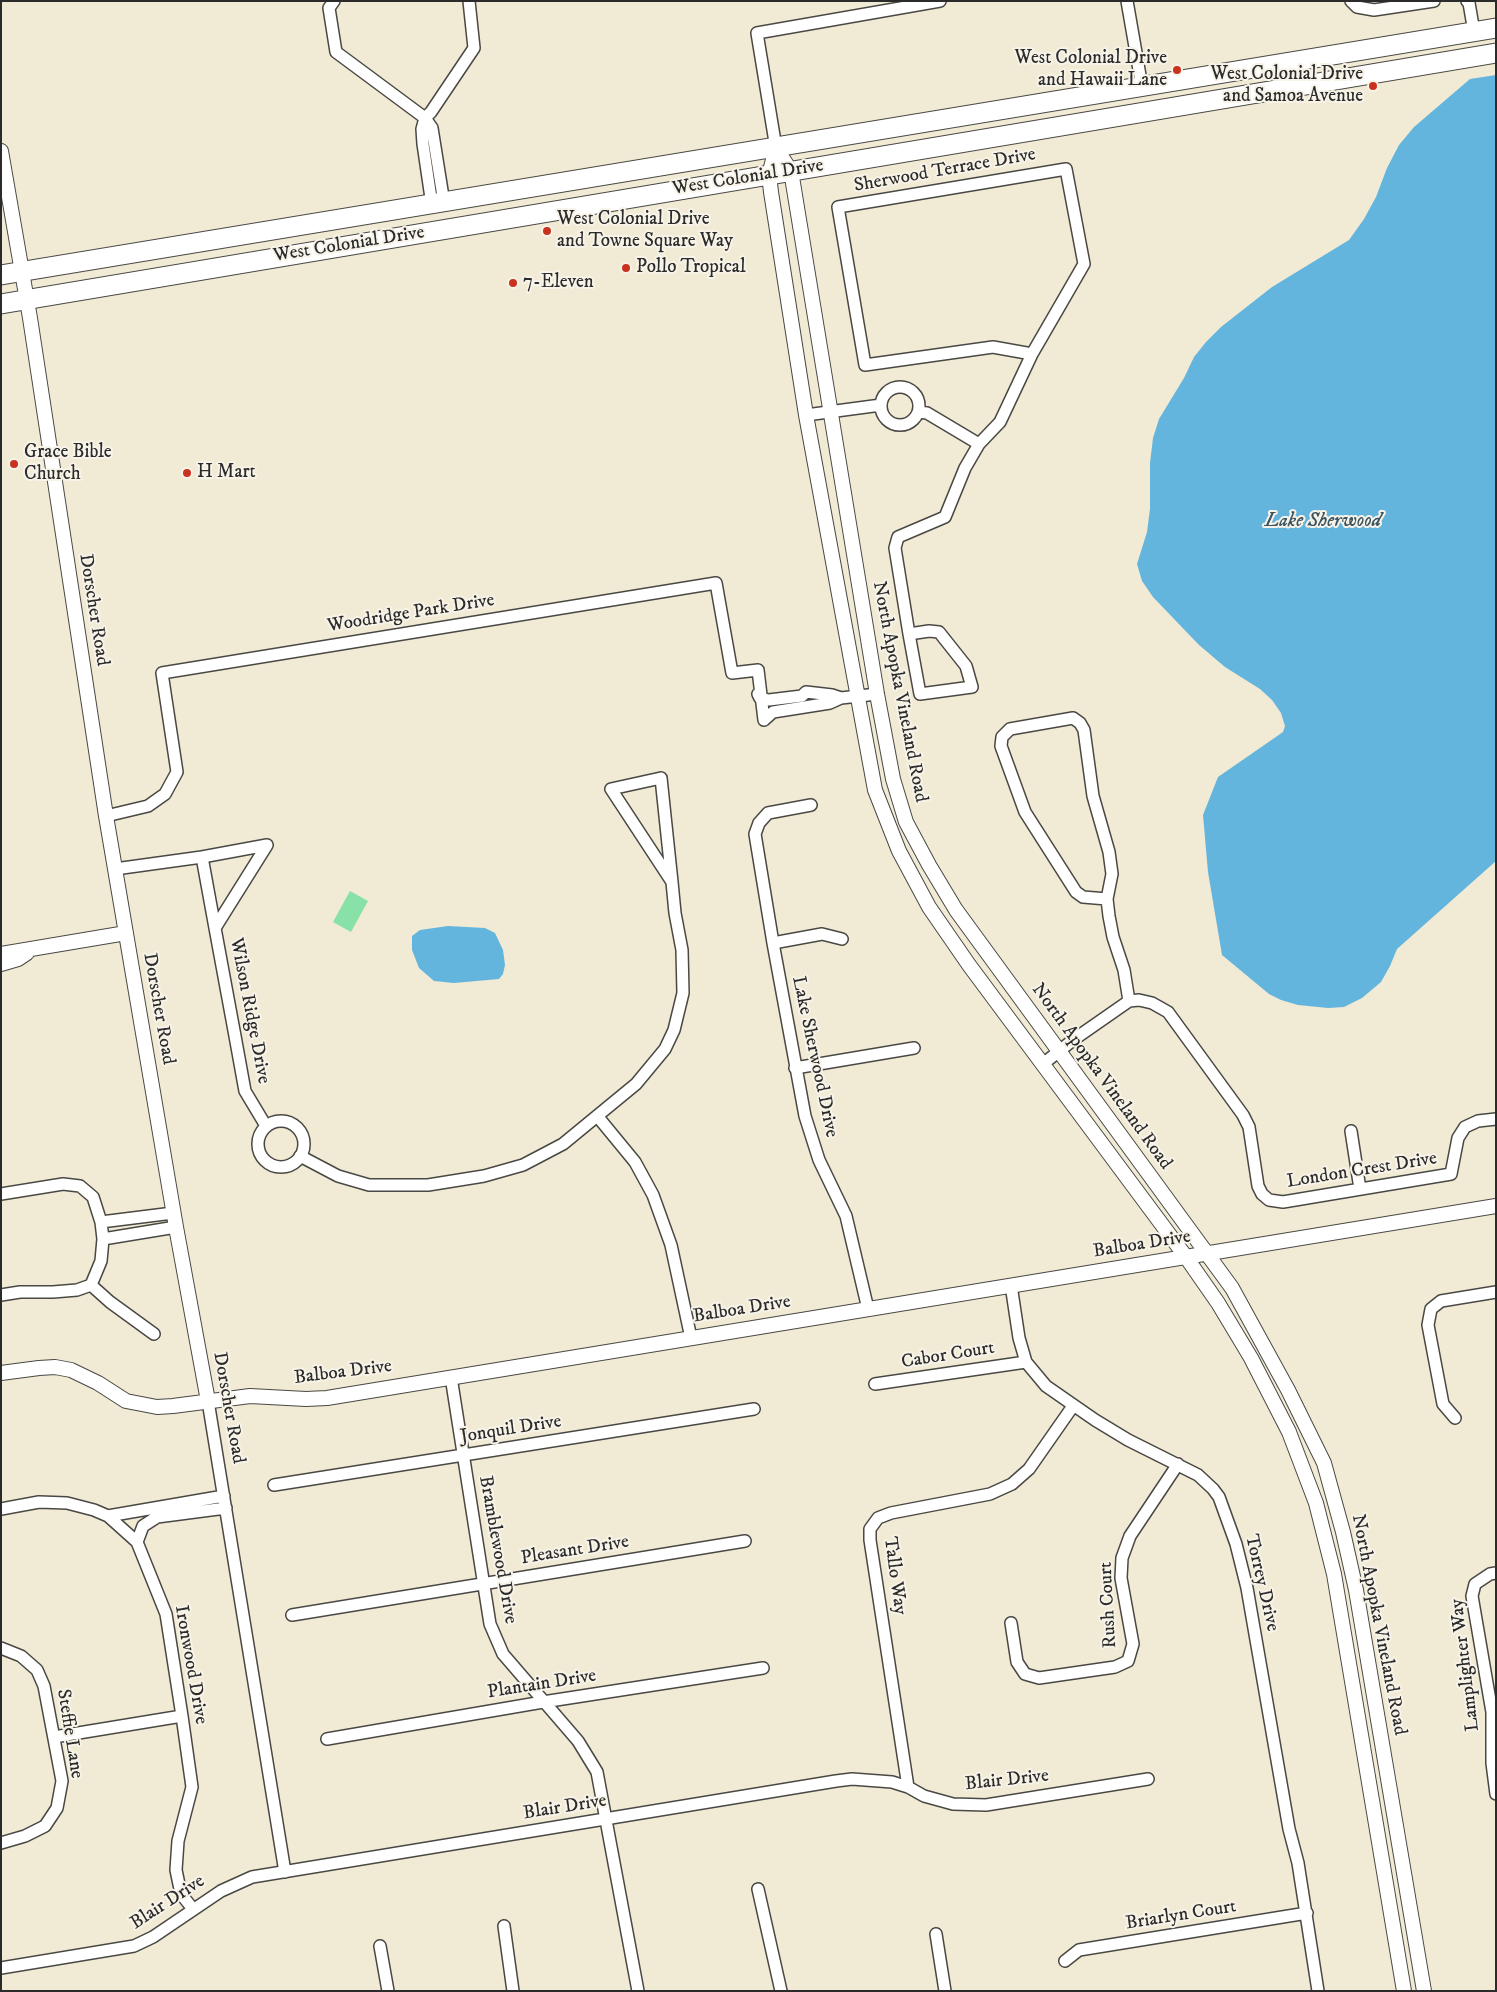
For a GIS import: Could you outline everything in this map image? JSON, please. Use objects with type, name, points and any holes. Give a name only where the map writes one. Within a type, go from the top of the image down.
[{"type":"highway","name":"West Colonial Drive","points":[[1,275],[519,191],[1496,28]]},
{"type":"highway","points":[[1410,68],[1417,59],[1429,52],[1474,32]]},
{"type":"highway","name":"West Colonial Drive","points":[[1,304],[769,174],[1496,54]]},
{"type":"highway","points":[[1087,121],[1133,97],[1142,87]]},
{"type":"highway","points":[[444,229],[451,219],[465,208],[519,191]]},
{"type":"highway","points":[[364,242],[434,215],[438,204]]},
{"type":"street","points":[[334,1],[329,8],[336,52],[425,118],[432,128],[438,204]]},
{"type":"street","points":[[425,118],[474,48],[469,1]]},
{"type":"street","points":[[769,174],[776,148],[758,32],[940,1]]},
{"type":"street","points":[[1127,1],[1142,87]]},
{"type":"street","points":[[1351,1],[1357,7],[1374,10],[1434,1]]},
{"type":"street","points":[[1466,1],[1469,3],[1474,32]]},
{"type":"street","points":[[776,148],[791,171]]},
{"type":"street","name":"Dorscher Road","points":[[1,151],[27,300],[106,816],[173,1213],[225,1502],[285,1872]]},
{"type":"street","name":"Sherwood Terrace Drive","points":[[909,634],[929,631],[939,632],[966,666],[972,687],[920,694],[909,634],[895,548],[898,538],[945,517],[965,468],[979,444],[1000,422],[1032,354],[1084,264],[1066,169],[838,207],[865,365],[993,347],[1032,354]]},
{"type":"street","name":"North Apopka Vineland Road","points":[[791,171],[877,694],[894,780],[906,822],[956,910],[1232,1288],[1324,1463],[1343,1532],[1356,1590],[1424,1991]]},
{"type":"street","name":"North Apopka Vineland Road","points":[[769,174],[806,415],[875,790],[899,851],[935,915],[969,965],[1186,1256],[1218,1303],[1251,1358],[1289,1432],[1316,1503],[1334,1574],[1404,1991]]},
{"type":"street","points":[[917,398],[918,412],[909,422],[896,424],[885,418],[881,406],[885,394],[896,387],[908,389],[917,398],[952,418],[958,430]]},
{"type":"street","points":[[806,415],[881,406]]},
{"type":"street","points":[[918,412],[927,413],[979,444]]},
{"type":"street","name":"Woodridge Park Drive","points":[[106,816],[148,806],[165,794],[177,772],[162,673],[716,583],[732,673],[754,670],[754,688],[760,698],[764,720],[773,712],[830,703],[841,698],[877,694]]},
{"type":"street","name":"Woodridge Park Drive","points":[[760,698],[769,700],[802,696],[806,692],[841,698]]},
{"type":"street","points":[[1043,1064],[1129,1001],[1124,970],[1113,937],[1107,899],[1112,874],[1109,852],[1093,796],[1084,730],[1080,722],[1073,718],[1010,730],[1002,737],[1001,746],[1025,812],[1076,892],[1082,897],[1107,899]]},
{"type":"street","points":[[300,1156],[338,1176],[369,1185],[428,1185],[484,1176],[523,1165],[563,1144],[636,1084],[665,1049],[674,1030],[683,993],[682,950],[675,913],[672,882],[661,778],[611,789],[672,882]]},
{"type":"street","name":"Lake Sherwood Drive","points":[[811,805],[768,813],[758,823],[755,834],[805,1116],[818,1160],[846,1216],[868,1309]]},
{"type":"street","name":"Wilson Ridge Drive","points":[[115,869],[202,857],[267,845],[215,928]]},
{"type":"street","name":"Wilson Ridge Drive","points":[[202,857],[245,1092],[266,1126]]},
{"type":"street","points":[[1,954],[126,933]]},
{"type":"street","points":[[773,943],[822,934],[842,939]]},
{"type":"street","points":[[1,964],[18,959],[34,948]]},
{"type":"street","name":"London Crest Drive","points":[[1129,1001],[1140,1000],[1152,1003],[1168,1012],[1243,1115],[1249,1127],[1258,1186],[1262,1194],[1269,1200],[1283,1202],[1451,1174],[1458,1138],[1465,1127],[1496,1118]]},
{"type":"street","points":[[796,1068],[914,1048]]},
{"type":"street","points":[[598,1117],[635,1162],[653,1195],[671,1245],[691,1338]]},
{"type":"street","points":[[274,1121],[290,1122],[297,1127],[304,1140],[304,1148],[300,1156],[289,1165],[281,1167],[266,1162],[257,1146],[260,1132],[274,1121]]},
{"type":"street","points":[[1351,1130],[1360,1189]]},
{"type":"street","points":[[1,1194],[63,1184],[80,1186],[93,1197],[102,1222],[103,1239],[102,1261],[91,1285],[77,1290],[20,1292],[1,1295]]},
{"type":"street","name":"Balboa Drive","points":[[1,1373],[55,1367],[84,1376],[126,1400],[139,1405],[173,1406],[250,1396],[282,1399],[327,1398],[1496,1206]]},
{"type":"street","points":[[102,1222],[173,1213]]},
{"type":"street","points":[[103,1239],[176,1227]]},
{"type":"street","points":[[91,1285],[110,1302],[154,1334]]},
{"type":"street","name":"Torrey Drive","points":[[1011,1285],[1019,1338],[1026,1362],[1046,1386],[1073,1406],[1128,1440],[1198,1475],[1219,1497],[1236,1544],[1247,1588],[1288,1829],[1298,1864],[1307,1913],[1318,1991]]},
{"type":"street","points":[[1455,1418],[1443,1404],[1428,1325],[1431,1309],[1442,1301],[1496,1292]]},
{"type":"street","name":"Cabor Court","points":[[875,1384],[1026,1362]]},
{"type":"street","name":"Bramblewood Drive","points":[[451,1377],[490,1624],[503,1654],[578,1741],[598,1772],[638,1991]]},
{"type":"street","name":"Tallo Way","points":[[908,1787],[870,1540],[870,1529],[878,1518],[891,1513],[990,1494],[1012,1484],[1029,1469],[1073,1406]]},
{"type":"street","name":"Jonquil Drive","points":[[274,1485],[754,1409]]},
{"type":"street","name":"Rush Court","points":[[1011,1623],[1017,1662],[1025,1674],[1039,1678],[1115,1667],[1128,1660],[1133,1644],[1122,1578],[1122,1558],[1130,1536],[1178,1464]]},
{"type":"street","name":"Ironwood Drive","points":[[1,1509],[39,1502],[67,1504],[94,1510],[108,1516],[137,1542],[166,1614],[182,1716],[192,1787],[178,1841],[176,1870],[180,1894],[193,1910]]},
{"type":"street","points":[[108,1516],[225,1502]]},
{"type":"street","points":[[137,1542],[143,1526],[157,1517],[225,1502]]},
{"type":"street","name":"Pleasant Drive","points":[[292,1615],[745,1541]]},
{"type":"street","name":"Lamplighter Way","points":[[1496,1573],[1490,1574],[1475,1584],[1472,1596],[1494,1712],[1492,1764],[1496,1794]]},
{"type":"street","name":"Steffie Lane","points":[[1,1648],[21,1656],[37,1670],[44,1686],[62,1781],[57,1808],[44,1826],[24,1836],[1,1843]]},
{"type":"street","name":"Plantain Drive","points":[[327,1739],[543,1702],[763,1668]]},
{"type":"street","points":[[54,1737],[182,1716]]},
{"type":"street","name":"Blair Drive","points":[[1,1968],[134,1946],[153,1937],[221,1890],[252,1877],[836,1781],[874,1779],[908,1787],[924,1796],[953,1804],[986,1805],[1148,1779]]},
{"type":"street","points":[[758,1889],[781,1991]]},
{"type":"street","name":"Briarlyn Court","points":[[1065,1961],[1079,1950],[1307,1913]]},
{"type":"street","points":[[504,1926],[513,1991]]},
{"type":"street","points":[[936,1934],[945,1991]]},
{"type":"street","points":[[380,1946],[388,1991]]},
{"type":"green space","points":[[350,891],[368,901],[351,932],[333,922]]},
{"type":"water","name":"Lake Sherwood","points":[[1496,75],[1496,861],[1397,949],[1381,982],[1362,998],[1344,1007],[1328,1008],[1298,1005],[1269,994],[1222,955],[1208,872],[1203,815],[1218,777],[1283,732],[1285,726],[1281,713],[1272,700],[1260,689],[1225,667],[1199,645],[1153,597],[1142,581],[1137,564],[1147,532],[1150,509],[1150,463],[1153,438],[1159,419],[1184,378],[1194,357],[1206,342],[1221,327],[1272,287],[1349,240],[1364,219],[1376,197],[1387,168],[1399,145],[1414,127],[1470,79]]},
{"type":"water","points":[[448,926],[485,928],[495,933],[503,950],[505,965],[503,974],[499,979],[454,983],[434,981],[419,968],[412,950],[412,936],[420,930]]},
{"type":"place","name":"West Colonial Drive and Hawaii Lane","points":[[1177,70]]},
{"type":"place","name":"West Colonial Drive and Samoa Avenue","points":[[1373,86]]},
{"type":"place","name":"West Colonial Drive and Towne Square Way","points":[[547,231]]},
{"type":"place","name":"Pollo Tropical","points":[[626,268]]},
{"type":"place","name":"7-Eleven","points":[[513,283]]},
{"type":"place","name":"Grace Bible Church","points":[[14,464]]},
{"type":"place","name":"H Mart","points":[[187,473]]}]
